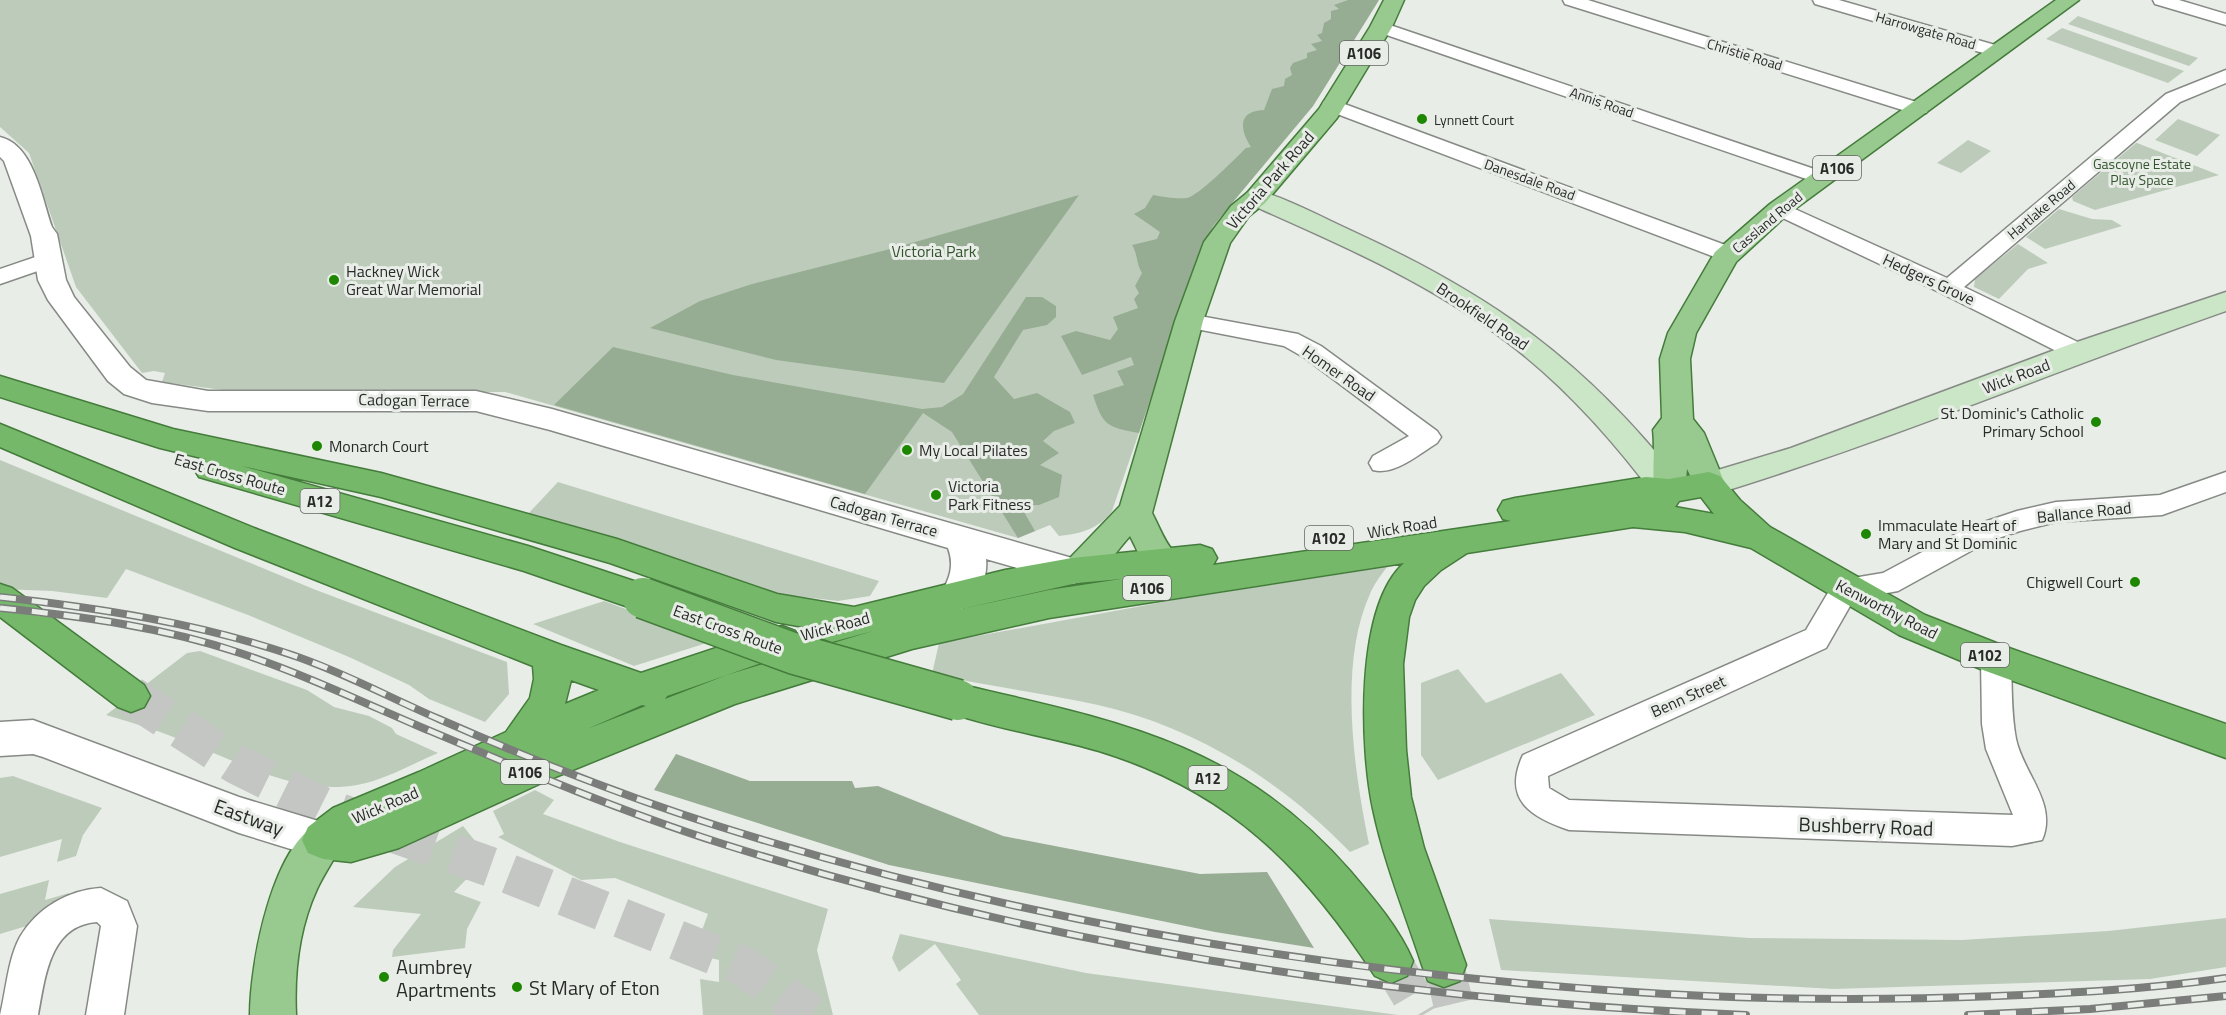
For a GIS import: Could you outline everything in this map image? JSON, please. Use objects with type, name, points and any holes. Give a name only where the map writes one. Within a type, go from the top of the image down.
[{"type":"highway","name":"A12","points":[[0,386],[171,440],[381,485],[617,552],[776,608],[854,621]]},
{"type":"highway","name":"East Cross Route","points":[[0,393],[143,449],[416,529],[528,558],[795,654],[958,700],[1121,741],[1179,763],[1246,802],[1317,862],[1359,911],[1391,961]]},
{"type":"highway","points":[[0,435],[247,539],[548,656],[588,668],[638,690]]},
{"type":"highway","name":"Wick Road","points":[[322,840],[347,821],[433,785],[519,742],[638,690],[762,646],[854,621],[1075,570],[1161,563],[1636,490],[1669,491],[1709,484]]},
{"type":"highway","name":"Kenworthy Road","points":[[1709,484],[1728,509],[1758,536],[1845,589],[1912,625],[1996,659],[2226,741]]},
{"type":"highway","name":"Wick Road","points":[[322,840],[351,843],[399,830],[534,768],[727,691],[912,634],[1049,604],[1633,515],[1653,508],[1665,499],[1669,491]]},
{"type":"highway","name":"A102","points":[[1633,515],[1685,520],[1758,536]]},
{"type":"highway","points":[[1444,964],[1393,809],[1386,765],[1385,641],[1390,615],[1417,569],[1426,560],[1474,538]]},
{"type":"highway","points":[[0,598],[131,696]]},
{"type":"highway","points":[[519,742],[546,709],[551,694],[553,668],[548,656]]},
{"type":"highway","name":"A106","points":[[638,690],[682,696],[727,691]]},
{"type":"main road","name":"Victoria Park Road","points":[[1135,513],[1189,321],[1217,242],[1240,211],[1256,198],[1329,113],[1331,105],[1381,27],[1394,0]]},
{"type":"main road","name":"Cassland Road","points":[[1709,484],[1689,433],[1678,421],[1674,375],[1682,333],[1728,254],[1779,209],[2069,0]]},
{"type":"main road","name":"Brookfield Road","points":[[1256,198],[1417,273],[1518,336],[1566,378],[1638,450],[1669,491]]},
{"type":"main road","name":"Wick Road","points":[[1709,484],[1811,453],[2078,352],[2226,301]]},
{"type":"main road","name":"Cassland Road","points":[[1669,491],[1672,450],[1669,430],[1678,421]]},
{"type":"main road","name":"A106","points":[[1135,513],[1161,563],[1184,575],[1205,579]]},
{"type":"main road","points":[[1075,570],[1127,518],[1135,513]]},
{"type":"main road","name":"A106","points":[[273,1015],[273,973],[288,915],[309,859],[322,840]]},
{"type":"street","name":"Christie Road","points":[[1571,0],[1919,109]]},
{"type":"street","name":"Harrowgate Road","points":[[1821,0],[1996,51]]},
{"type":"street","points":[[2161,0],[2226,20]]},
{"type":"street","name":"Annis Road","points":[[1381,27],[1822,178]]},
{"type":"street","name":"Hartlake Road","points":[[1948,288],[2173,98],[2226,76]]},
{"type":"street","name":"Danesdale Road","points":[[1331,105],[1728,254]]},
{"type":"street","name":"Cadogan Terrace","points":[[0,144],[15,158],[40,230],[44,234],[52,280],[62,300],[119,375],[135,387],[152,393],[208,401],[385,399],[476,401],[563,423],[1075,570]]},
{"type":"street","name":"Hedgers Grove","points":[[1779,209],[2078,352]]},
{"type":"street","points":[[0,277],[50,259]]},
{"type":"street","name":"Homer Road","points":[[1189,321],[1290,339],[1313,352],[1428,437],[1382,463]]},
{"type":"street","name":"Ballance Road","points":[[1845,589],[1888,583],[1979,534],[2016,521],[2056,512],[2162,505],[2226,482]]},
{"type":"street","name":"Cadogan Terrace","points":[[958,596],[968,581],[970,570],[968,552],[961,539]]},
{"type":"street","name":"Benn Street","points":[[1533,792],[1529,778],[1534,765],[1816,639],[1845,589]]},
{"type":"street","name":"Bushberry Road","points":[[1533,792],[1550,810],[1569,815],[2000,831],[2030,829],[2033,819],[2006,760],[1998,734],[1996,659]]},
{"type":"street","name":"Eastway","points":[[0,739],[33,737],[47,741],[239,815],[322,840]]},
{"type":"street","points":[[19,1015],[33,949],[55,922],[82,906],[101,905],[115,913],[120,926],[105,1015]]},
{"type":"green space","name":"Victoria Park","points":[[0,0],[1379,0],[1313,106],[1221,216],[1205,241],[1112,511],[1101,522],[1082,532],[1059,536],[1050,525],[1018,538],[505,392],[238,392],[162,382],[165,373],[154,371],[142,373],[76,287],[29,153],[0,127]]},
{"type":"green space","points":[[1348,0],[1379,0],[1313,106],[1213,226],[1190,278],[1139,433],[1113,427],[1100,413],[1093,395],[1124,385],[1117,371],[1134,365],[1131,357],[1082,375],[1061,336],[1076,331],[1110,340],[1118,329],[1113,317],[1138,308],[1134,299],[1139,293],[1135,286],[1142,273],[1132,245],[1157,239],[1160,232],[1134,214],[1145,208],[1153,195],[1179,198],[1192,196],[1246,148],[1251,147],[1243,128],[1245,118],[1255,111],[1264,110],[1272,89],[1284,86],[1285,79],[1292,75],[1290,68],[1293,63],[1307,58],[1307,53],[1317,50],[1311,44],[1322,41],[1317,35],[1322,33],[1324,23],[1331,19],[1331,11],[1339,9],[1334,5]]},
{"type":"green space","points":[[2078,16],[2198,58],[2189,66],[2068,24]]},
{"type":"green space","points":[[2062,28],[2184,71],[2168,83],[2046,39]]},
{"type":"green space","points":[[2178,119],[2220,135],[2197,156],[2155,140]]},
{"type":"green space","points":[[1968,140],[1991,151],[1961,173],[1937,163]]},
{"type":"green space","name":"Gascoyne Estate Play Space","points":[[2136,143],[2219,175],[2095,210],[2073,201],[2072,197]]},
{"type":"green space","points":[[1079,195],[944,383],[776,360],[650,328],[700,301],[752,284],[894,248]]},
{"type":"green space","points":[[2059,209],[2092,219],[2112,220],[2122,226],[2045,249],[2026,237]]},
{"type":"green space","points":[[2018,244],[2048,263],[2028,269],[1999,299],[1974,287],[1975,279]]},
{"type":"green space","points":[[1026,297],[1042,297],[1056,306],[1056,317],[1047,325],[1023,330],[994,377],[1014,399],[1037,393],[1070,412],[1075,423],[1054,431],[1043,441],[1059,453],[1040,465],[1062,475],[1059,497],[1039,505],[1020,505],[1035,531],[1018,538],[952,432],[923,413],[865,494],[554,405],[613,347],[733,375],[922,409],[942,407],[963,394]]},
{"type":"green space","points":[[0,460],[316,590],[507,662],[509,694],[485,722],[429,699],[409,685],[349,657],[248,615],[126,569],[107,598],[52,591],[0,589]]},
{"type":"green space","points":[[558,482],[879,581],[870,596],[838,601],[795,596],[786,601],[527,515]]},
{"type":"green space","points":[[1387,567],[1370,594],[1360,622],[1354,653],[1352,718],[1354,751],[1369,844],[1350,852],[1296,802],[1266,780],[1235,760],[1169,727],[1098,705],[932,674],[939,643],[1180,599]]},
{"type":"green space","points":[[604,601],[713,641],[634,666],[533,624]]},
{"type":"green space","points":[[200,651],[307,690],[334,707],[369,716],[392,728],[396,734],[438,753],[367,783],[334,787],[310,785],[265,774],[167,735],[106,715],[187,653]]},
{"type":"green space","points":[[1458,669],[1486,703],[1561,673],[1595,715],[1438,780],[1421,755],[1421,683]]},
{"type":"green space","points":[[676,754],[750,781],[852,781],[855,788],[878,786],[1003,836],[1200,874],[1267,872],[1314,948],[1215,932],[889,865],[654,790]]},
{"type":"green space","points":[[13,776],[102,808],[83,835],[76,856],[57,862],[62,839],[0,857],[0,778]]},
{"type":"green space","points":[[535,790],[554,800],[543,814],[620,842],[828,909],[817,950],[833,1015],[703,1015],[700,979],[719,982],[719,960],[693,954],[708,914],[615,878],[581,880],[498,837],[504,834],[493,811]]},
{"type":"green space","points":[[463,826],[488,857],[454,892],[481,902],[467,929],[465,948],[392,957],[393,950],[421,914],[353,907],[395,867]]},
{"type":"green space","points":[[49,880],[45,900],[69,893],[68,901],[43,921],[0,934],[0,894]]},
{"type":"green space","points":[[2226,918],[2226,967],[2150,979],[1834,989],[1501,970],[1489,919],[1749,938],[1962,940],[2108,931]]},
{"type":"green space","points":[[900,934],[1086,973],[1398,1015],[979,1015],[956,984],[961,980],[935,944],[899,972],[892,958]]},
{"type":"tunnel","points":[[131,696],[236,764],[327,809],[499,870],[743,966],[811,1015]]},
{"type":"tunnel","points":[[1391,961],[1423,1015]]},
{"type":"tunnel","points":[[1444,965],[1456,1015]]},
{"type":"railway","points":[[0,597],[148,618],[257,644],[330,669],[542,763],[612,790],[718,826],[828,859],[939,888],[1051,914],[1164,936],[1277,954],[1504,982],[1619,991],[1761,998],[1903,999],[1997,996],[2112,990],[2226,978]]},
{"type":"railway","points":[[0,608],[151,629],[240,653],[307,678],[643,817],[720,843],[845,880],[971,912],[1099,940],[1227,963],[1357,982],[1486,997],[1616,1008],[1746,1015]]},
{"type":"railway","points":[[1968,1015],[2090,1009],[2226,996]]},
{"type":"place","name":"Lynnett Court","points":[[1422,119]]},
{"type":"place","name":"Hackney Wick Great War Memorial","points":[[334,280]]},
{"type":"place","name":"St. Dominic's Catholic Primary School","points":[[2096,422]]},
{"type":"place","name":"Monarch Court","points":[[317,446]]},
{"type":"place","name":"My Local Pilates","points":[[907,450]]},
{"type":"place","name":"Victoria Park Fitness","points":[[936,495]]},
{"type":"place","name":"Immaculate Heart of Mary and St Dominic","points":[[1866,534]]},
{"type":"place","name":"Chigwell Court","points":[[2135,582]]},
{"type":"place","name":"Aumbrey Apartments","points":[[384,977]]},
{"type":"place","name":"St Mary of Eton","points":[[517,987]]}]
